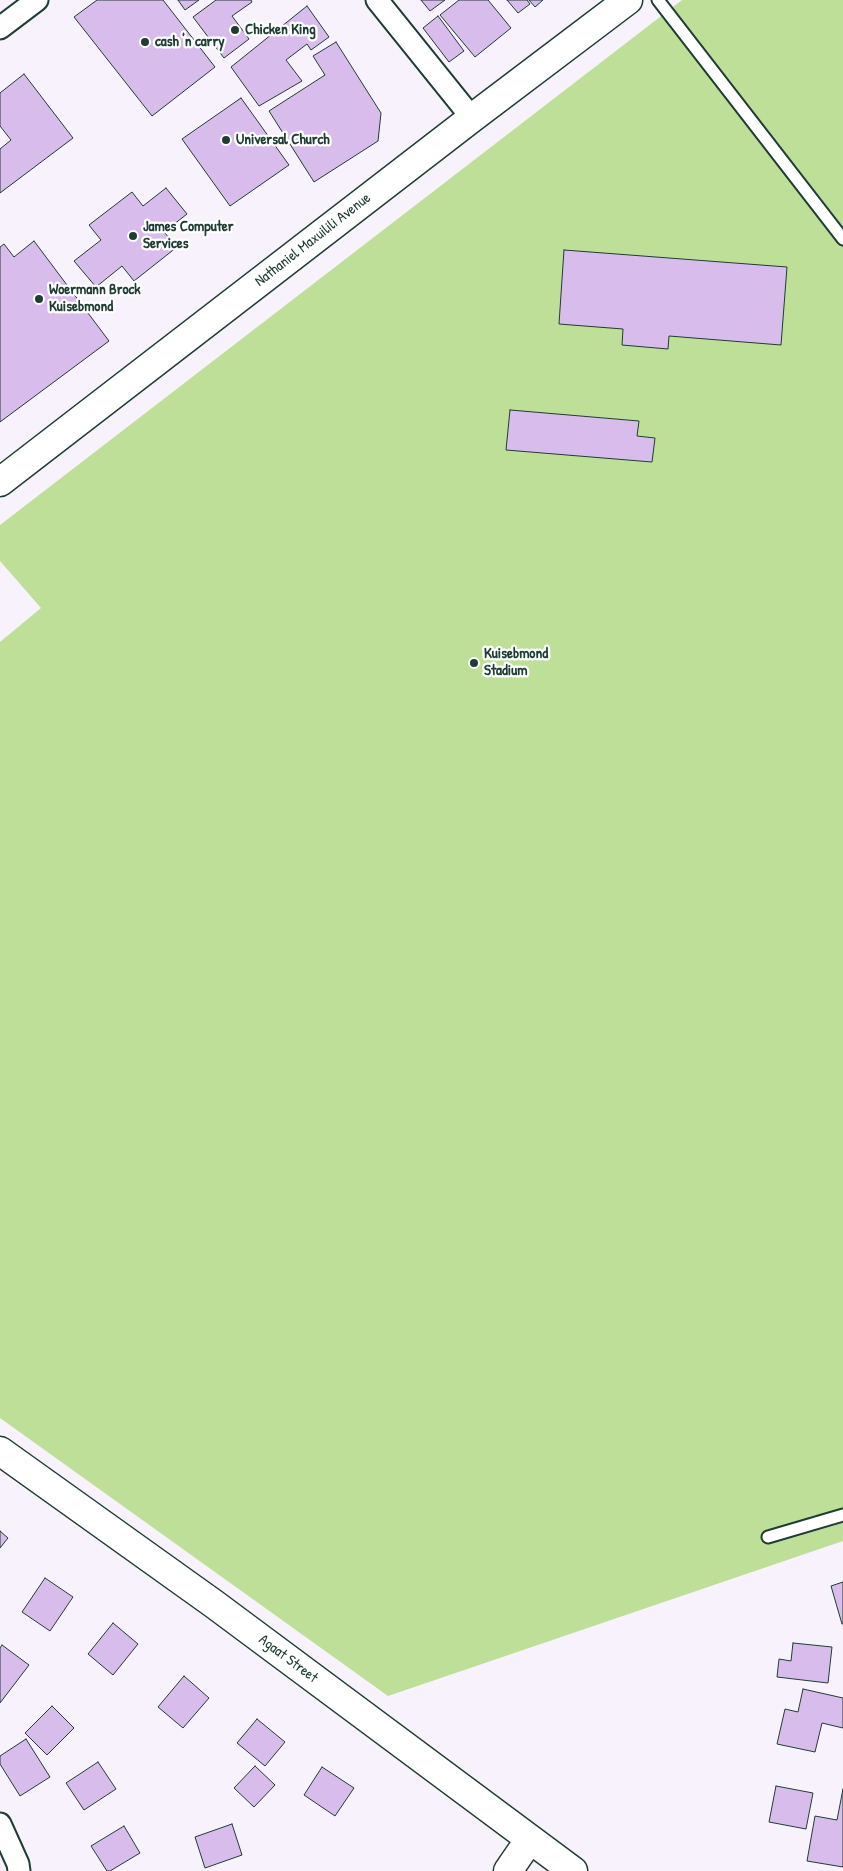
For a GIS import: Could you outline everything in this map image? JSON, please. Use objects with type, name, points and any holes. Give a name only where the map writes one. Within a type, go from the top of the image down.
[{"type":"street","points":[[0,28],[37,0]]},
{"type":"street","points":[[377,0],[472,118]]},
{"type":"street","name":"Nathaniel Maxuilili Avenue","points":[[0,482],[628,0]]},
{"type":"street","name":"Agaat Street","points":[[0,1451],[214,1604],[573,1871]]},
{"type":"street","points":[[0,1824],[18,1864],[19,1871]]},
{"type":"street","points":[[508,1871],[530,1839]]},
{"type":"lane","points":[[658,0],[843,239]]},
{"type":"lane","points":[[768,1536],[843,1515]]},
{"type":"green space","points":[[682,0],[843,0],[843,1541],[388,1696],[0,1418],[0,642],[41,608],[0,561],[0,525]]},
{"type":"building","name":"cash 'n carry","points":[[97,0],[163,0],[215,67],[152,116],[74,17]]},
{"type":"building","points":[[178,0],[199,0],[185,10]]},
{"type":"building","points":[[216,0],[251,0],[252,2],[232,16],[249,39],[224,58],[193,17]]},
{"type":"building","points":[[421,0],[445,0],[430,11]]},
{"type":"building","points":[[459,0],[488,0],[511,28],[475,57],[440,15]]},
{"type":"building","points":[[507,0],[527,0],[530,4],[518,13]]},
{"type":"building","points":[[529,0],[543,0],[535,7]]},
{"type":"building","points":[[307,6],[329,37],[311,50],[307,44],[286,60],[302,81],[259,106],[231,67]]},
{"type":"building","points":[[438,16],[464,51],[449,62],[423,28]]},
{"type":"building","points":[[336,42],[381,113],[378,141],[314,182],[269,111],[325,75],[313,56]]},
{"type":"building","points":[[24,74],[73,138],[0,193],[0,149],[11,140],[0,126],[0,93]]},
{"type":"building","points":[[241,98],[289,165],[230,206],[182,139]]},
{"type":"building","name":"James Computer Services","points":[[166,188],[187,214],[164,232],[177,247],[134,281],[122,266],[96,287],[74,261],[101,240],[89,225],[132,192],[143,206]]},
{"type":"building","name":"Woermann Brock Kuisebmond","points":[[34,241],[109,341],[0,422],[0,247],[4,244],[14,257]]},
{"type":"building","points":[[564,250],[787,267],[781,345],[669,336],[668,349],[622,345],[623,329],[559,324]]},
{"type":"building","points":[[510,410],[639,421],[637,436],[655,438],[652,462],[506,450]]},
{"type":"building","points":[[0,1531],[8,1538],[0,1548]]},
{"type":"building","points":[[45,1578],[73,1597],[50,1631],[22,1612]]},
{"type":"building","points":[[843,1582],[843,1624],[842,1624],[831,1586]]},
{"type":"building","points":[[113,1623],[138,1644],[113,1675],[88,1654]]},
{"type":"building","points":[[793,1643],[832,1647],[828,1683],[777,1677],[779,1659],[791,1661]]},
{"type":"building","points":[[2,1645],[29,1665],[0,1703],[0,1648]]},
{"type":"building","points":[[184,1676],[209,1698],[183,1728],[158,1707]]},
{"type":"building","points":[[803,1689],[843,1698],[843,1728],[822,1723],[815,1752],[777,1744],[785,1709],[798,1712]]},
{"type":"building","points":[[52,1706],[74,1728],[47,1755],[25,1733]]},
{"type":"building","points":[[257,1719],[285,1742],[265,1766],[237,1743]]},
{"type":"building","points":[[26,1739],[50,1777],[20,1796],[0,1764],[0,1756]]},
{"type":"building","points":[[98,1762],[116,1789],[84,1810],[66,1783]]},
{"type":"building","points":[[255,1766],[275,1785],[254,1807],[234,1788]]},
{"type":"building","points":[[322,1767],[354,1788],[335,1816],[304,1795]]},
{"type":"building","points":[[776,1786],[813,1793],[806,1829],[769,1822]]},
{"type":"building","points":[[843,1789],[843,1867],[807,1861],[815,1816],[837,1820]]},
{"type":"building","points":[[232,1824],[242,1855],[205,1868],[195,1837]]},
{"type":"building","points":[[124,1826],[140,1853],[107,1871],[91,1846]]},
{"type":"place","name":"Chicken King","points":[[235,30]]},
{"type":"place","name":"cash 'n carry","points":[[145,42]]},
{"type":"place","name":"Universal Church","points":[[226,140]]},
{"type":"place","name":"James Computer Services","points":[[133,236]]},
{"type":"place","name":"Woermann Brock Kuisebmond","points":[[39,299]]},
{"type":"place","name":"Kuisebmond Stadium","points":[[474,663]]}]
